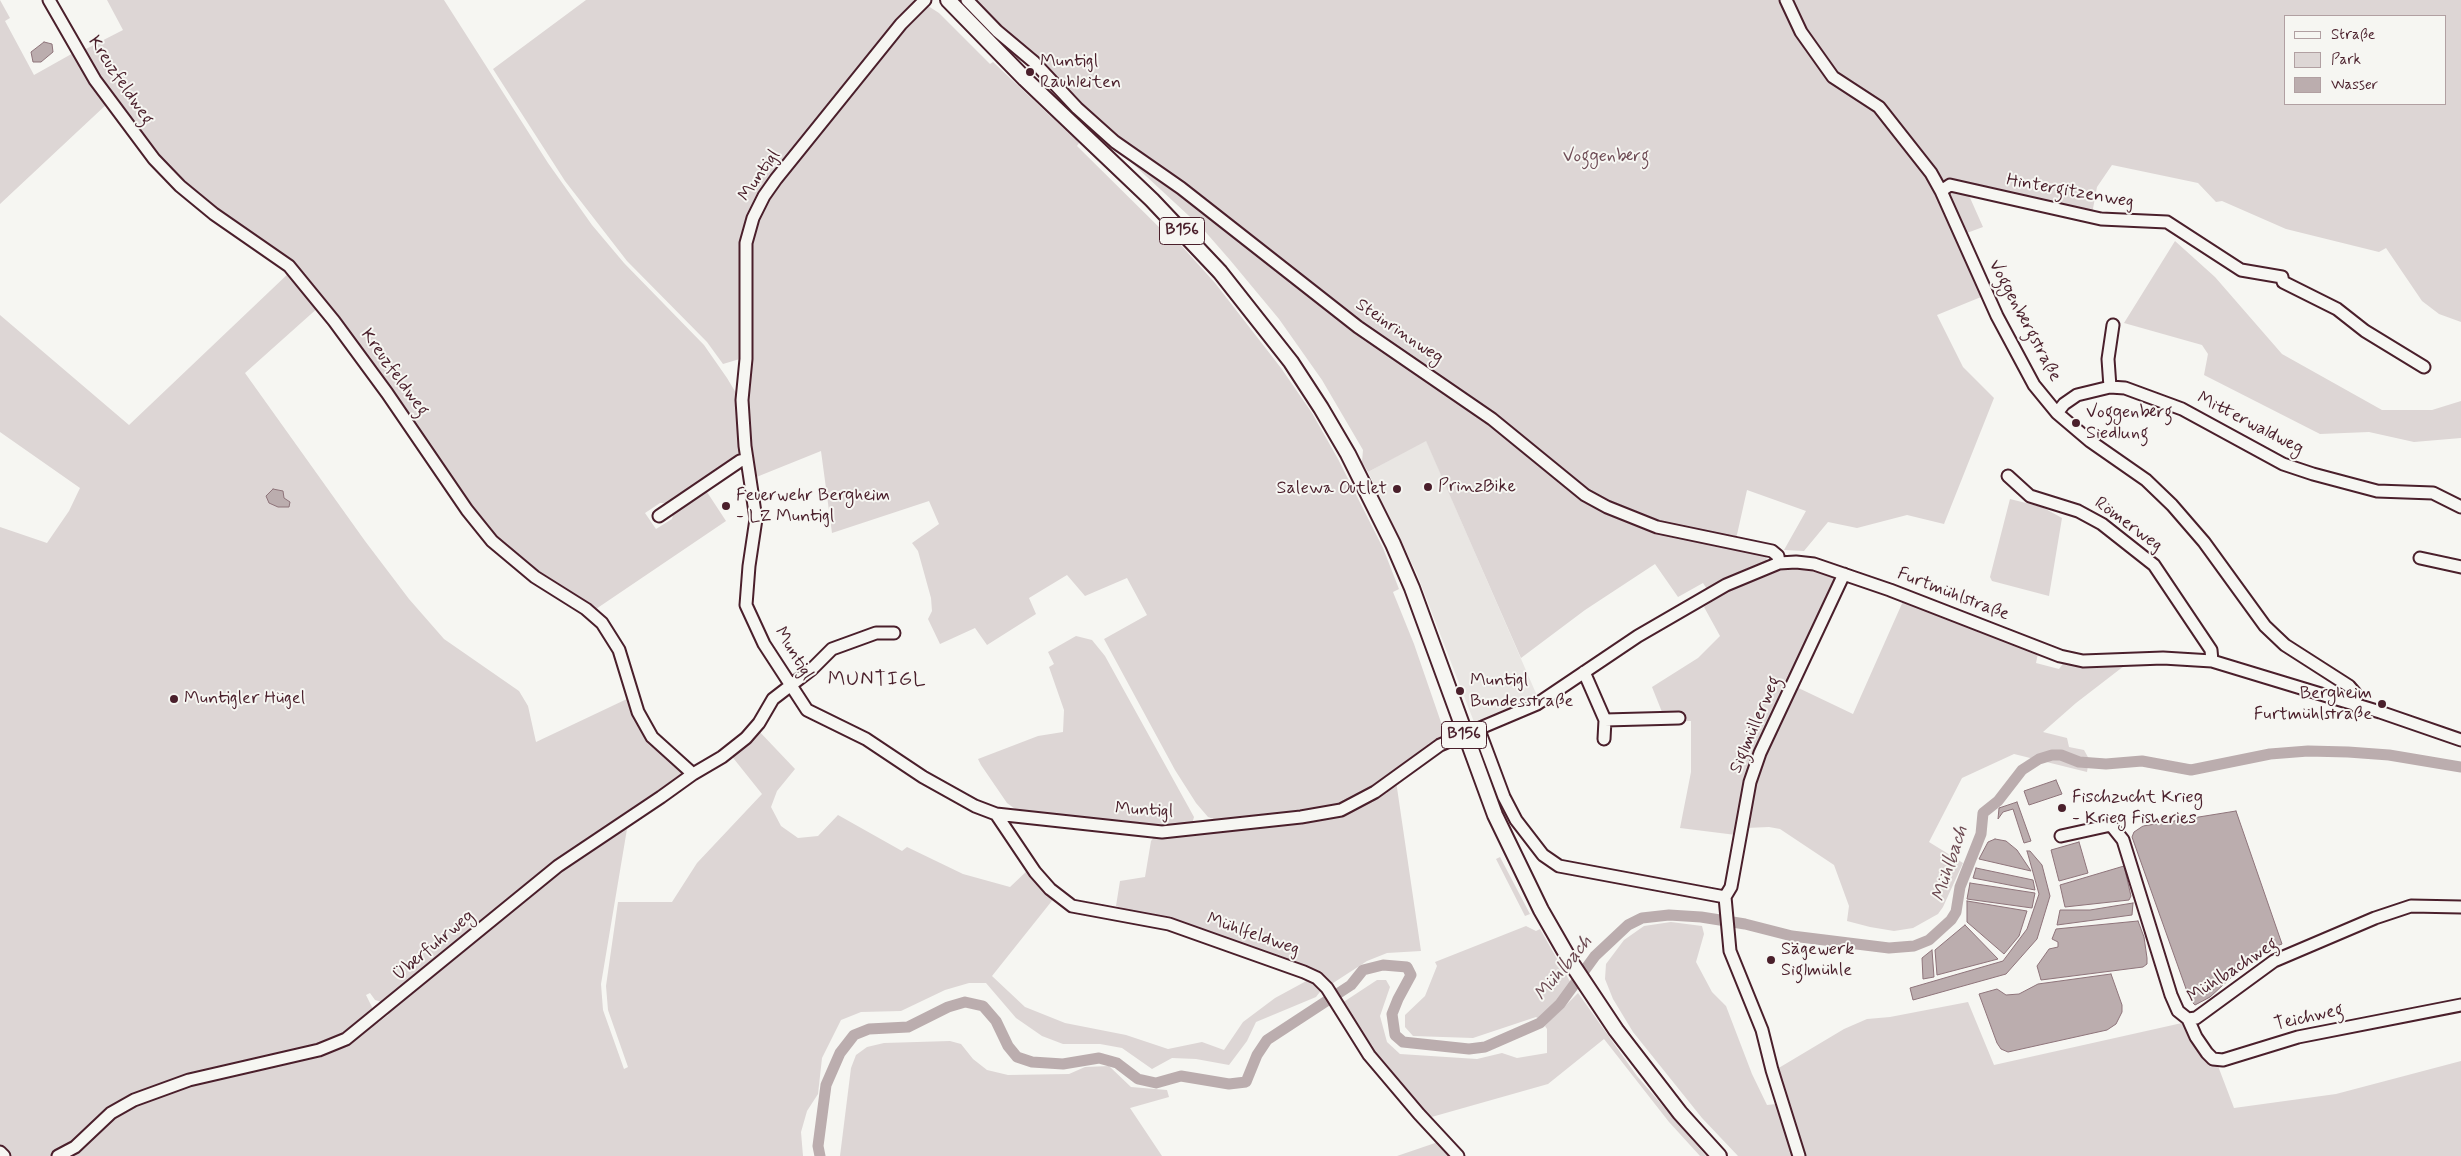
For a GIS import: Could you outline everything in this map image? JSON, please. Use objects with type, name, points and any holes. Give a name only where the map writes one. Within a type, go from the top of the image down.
[{"type":"main road","name":"B156","points":[[948,0],[1025,79],[1152,200],[1220,272],[1291,362],[1316,400],[1372,499],[1412,588],[1464,735],[1495,815],[1519,868],[1587,988],[1645,1070],[1720,1156]]},
{"type":"street","name":"Kreuzfeldweg","points":[[49,0],[95,80],[154,159],[180,186],[208,208],[265,247],[289,266],[300,278],[388,393],[467,510],[492,541],[535,577],[586,609],[602,623],[612,636],[619,650],[638,712],[652,736],[692,774]]},
{"type":"street","name":"Muntigl","points":[[925,0],[902,24],[776,179],[764,196],[753,218],[746,243],[746,359],[742,400],[747,459],[756,518],[748,566],[746,605],[764,644],[806,710],[866,739],[940,787],[975,806],[996,814],[1162,832],[1301,817],[1341,810],[1375,792],[1440,745],[1464,735]]},
{"type":"street","name":"Steinrinnweg","points":[[967,0],[997,31],[1034,62],[1077,108],[1116,142],[1181,188],[1351,322],[1492,419],[1585,495],[1630,517],[1657,527],[1772,551],[1778,556],[1779,563]]},
{"type":"street","name":"Voggenbergstraße","points":[[1786,0],[1801,32],[1833,77],[1879,107],[1925,166],[1941,191],[1997,316],[2034,384],[2057,413],[2090,441],[2146,480],[2166,499],[2204,542],[2265,626],[2285,645],[2349,686],[2355,692],[2356,706]]},
{"type":"street","name":"Hintergitzenweg","points":[[1941,191],[1950,185],[2101,219],[2167,222],[2241,270],[2282,277],[2283,282],[2337,308],[2365,331],[2424,367]]},
{"type":"street","points":[[2110,387],[2108,359],[2113,325]]},
{"type":"street","name":"Mitterwaldweg","points":[[2057,413],[2064,404],[2077,395],[2110,387],[2148,395],[2182,409],[2283,464],[2313,474],[2377,490],[2434,493],[2461,507]]},
{"type":"street","points":[[659,516],[740,461],[747,459]]},
{"type":"street","name":"Römerweg","points":[[2008,476],[2030,496],[2078,511],[2102,524],[2154,565],[2211,650],[2212,662]]},
{"type":"street","points":[[2420,558],[2461,568]]},
{"type":"street","name":"Furtmühlstraße","points":[[1464,735],[1537,704],[1687,606],[1734,581],[1779,563],[1796,562],[1814,564],[1844,574],[1981,624],[2060,656],[2083,661],[2163,658],[2212,662],[2380,712],[2461,740]]},
{"type":"street","name":"Siglmüllerweg","points":[[1799,1156],[1772,1070],[1762,1030],[1730,951],[1725,897],[1731,887],[1750,782],[1758,760],[1844,574]]},
{"type":"street","name":"Überfuhrweg","points":[[58,1156],[75,1147],[111,1113],[134,1100],[188,1080],[319,1050],[346,1039],[558,866],[662,798],[692,774],[722,756],[746,738],[759,723],[773,699],[812,669],[832,649],[876,633],[894,633]]},
{"type":"street","points":[[1584,672],[1605,720],[1604,739]]},
{"type":"street","points":[[1605,720],[1679,718]]},
{"type":"street","points":[[1479,730],[1516,820],[1543,855],[1559,866],[1725,897]]},
{"type":"street","name":"Mühlfeldweg","points":[[996,814],[1035,872],[1050,889],[1072,906],[1169,924],[1304,972],[1327,988],[1369,1055],[1418,1114],[1458,1156]]},
{"type":"street","name":"Mühlbachweg","points":[[2061,836],[2111,825],[2123,840],[2171,995],[2178,1011],[2188,1019],[2196,1018],[2274,961],[2375,918],[2411,906],[2461,907]]},
{"type":"street","name":"Teichweg","points":[[2188,1019],[2196,1037],[2207,1053],[2213,1059],[2223,1060],[2298,1037],[2461,1005]]},
{"type":"street","points":[[0,1152],[4,1156]]},
{"type":"shaded area","points":[[1426,440],[1538,698],[1494,718],[1474,722],[1417,574],[1368,472]]},
{"type":"green space","points":[[0,0],[10,18],[5,21],[34,75],[75,52],[108,103],[0,204]]},
{"type":"green space","points":[[107,0],[444,0],[548,163],[592,225],[624,263],[704,345],[736,393],[742,447],[738,457],[670,503],[660,503],[645,513],[656,529],[672,519],[674,511],[705,489],[726,521],[593,611],[537,574],[495,539],[470,508],[337,318],[239,227],[183,183],[131,124],[82,51],[123,30]]},
{"type":"green space","points":[[586,0],[914,0],[910,11],[751,217],[743,358],[723,364],[707,342],[627,261],[565,181],[493,69]]},
{"type":"green space","name":"Voggenberg","points":[[972,0],[2461,0],[2461,322],[2439,314],[2422,301],[2386,248],[2379,252],[2286,229],[2222,201],[2216,202],[2198,183],[2112,165],[2097,187],[2092,214],[1967,191],[1983,227],[1956,237],[1981,297],[1937,315],[1963,367],[1994,398],[1944,524],[1907,515],[1857,528],[1828,522],[1804,551],[1784,550],[1806,511],[1747,490],[1734,548],[1766,554],[1768,571],[1787,568],[1811,569],[1838,576],[1788,683],[1853,714],[1904,599],[2038,653],[2036,663],[2059,669],[2065,661],[2087,666],[2124,666],[2076,703],[2043,732],[2067,738],[2069,747],[2084,750],[2089,759],[2087,772],[2014,754],[1962,778],[1929,842],[1963,863],[1938,914],[1913,928],[1894,931],[1847,921],[1849,906],[1834,865],[1780,829],[1769,827],[1746,828],[1736,835],[1680,828],[1691,772],[1691,721],[1684,721],[1682,712],[1662,712],[1652,687],[1698,658],[1720,636],[1704,607],[1714,600],[1703,583],[1678,597],[1655,564],[1585,610],[1521,658],[1426,441],[1368,472],[1362,462],[1363,450],[1322,380],[1279,319],[1202,228],[1119,151]]},
{"type":"green space","points":[[925,4],[939,13],[990,64],[993,62],[1079,143],[1077,146],[1167,235],[1170,233],[1215,283],[1281,368],[1312,413],[1338,459],[1383,548],[1399,589],[1393,592],[1414,644],[1445,734],[1370,790],[1350,800],[1314,811],[1222,822],[1208,817],[1196,803],[1175,770],[1104,639],[1147,615],[1127,578],[1085,596],[1067,575],[1029,598],[1036,614],[987,645],[975,628],[940,644],[928,619],[932,611],[931,598],[918,551],[912,543],[939,524],[929,501],[832,533],[821,451],[754,478],[745,411],[749,247],[766,197],[901,28]]},
{"type":"green space","points":[[2175,241],[2215,277],[2282,354],[2382,410],[2432,410],[2461,401],[2461,438],[2414,442],[2369,432],[2320,434],[2204,375],[2208,354],[2202,345],[2124,323]]},
{"type":"green space","points":[[291,271],[320,306],[245,373],[365,541],[409,599],[444,639],[519,691],[528,706],[536,742],[629,698],[684,774],[385,1003],[375,1000],[370,993],[366,995],[373,1009],[370,1017],[358,1027],[319,1046],[139,1091],[126,1097],[76,1143],[58,1154],[49,1156],[7,1156],[0,1148],[0,527],[47,543],[69,511],[80,488],[0,432],[0,315],[129,425]]},
{"type":"green space","points":[[2010,499],[2042,507],[2062,518],[2049,596],[1992,581],[1990,577]]},
{"type":"green space","points":[[1076,636],[1092,640],[1105,656],[1194,817],[1192,824],[1160,828],[1018,811],[1007,803],[981,765],[978,759],[1038,736],[1063,732],[1064,710],[1049,667],[1054,664],[1048,652]]},
{"type":"green space","points":[[757,729],[795,769],[777,791],[771,807],[781,826],[798,838],[818,836],[838,815],[902,851],[907,847],[963,874],[1010,887],[1029,869],[1055,897],[992,976],[1025,1007],[1065,1023],[1126,1035],[1168,1049],[1202,1042],[1224,1050],[1243,1022],[1275,998],[1310,979],[1323,988],[1316,997],[1256,1022],[1247,1041],[1229,1065],[1196,1059],[1172,1058],[1152,1069],[1122,1048],[1100,1044],[1063,1044],[1042,1036],[1016,1018],[986,983],[969,983],[945,990],[901,1011],[861,1012],[841,1020],[822,1058],[818,1094],[807,1111],[801,1132],[803,1156],[68,1156],[113,1114],[160,1092],[319,1053],[379,1022],[388,1015],[392,1007],[547,878],[617,829],[627,829],[601,984],[603,1010],[624,1069],[628,1067],[608,1010],[606,986],[618,902],[672,902],[697,863],[762,794],[730,754]]},
{"type":"green space","points":[[1396,781],[1421,951],[1387,953],[1367,961],[1330,985],[1116,906],[1120,881],[1145,877],[1151,841],[1154,837],[1315,819]]},
{"type":"green space","points":[[1500,857],[1530,914],[1525,916],[1496,859]]},
{"type":"green space","points":[[1671,922],[1702,926],[1704,934],[1696,962],[1712,992],[1726,1006],[1752,1074],[1767,1105],[1786,1103],[1777,1069],[1844,1029],[1867,1019],[1890,1017],[1968,1002],[1994,1065],[2182,1023],[2218,1066],[2234,1108],[2336,1094],[2461,1061],[2461,1156],[1738,1156],[1702,1118],[1633,1032],[1613,999],[1605,979],[1606,964],[1624,940],[1644,926]]},
{"type":"green space","points":[[1526,926],[1536,931],[1540,929],[1572,985],[1557,1002],[1539,1019],[1536,1017],[1473,1038],[1413,1036],[1405,1027],[1405,1015],[1425,996],[1437,966],[1435,962]]},
{"type":"green space","points":[[1377,980],[1386,980],[1390,987],[1380,1016],[1387,1042],[1400,1054],[1477,1059],[1502,1053],[1517,1058],[1547,1053],[1547,1029],[1545,1026],[1578,993],[1637,1076],[1706,1156],[1700,1156],[1669,1122],[1604,1039],[1548,1084],[1428,1118],[1367,1044],[1342,1003]]},
{"type":"green space","points":[[950,1041],[961,1044],[973,1059],[987,1070],[1008,1075],[1069,1074],[1085,1067],[1109,1066],[1131,1087],[1167,1090],[1169,1097],[1130,1108],[1162,1156],[840,1156],[851,1068],[856,1055],[867,1047],[884,1043]]},
{"type":"green space","points":[[1441,1141],[1455,1156],[1397,1156]]},
{"type":"water","points":[[44,42],[52,44],[53,52],[41,62],[33,62],[31,52]]},
{"type":"water","points":[[273,489],[283,491],[284,498],[290,502],[289,507],[278,507],[269,503],[266,496]]},
{"type":"water","points":[[2056,780],[2062,794],[2029,805],[2024,791]]},
{"type":"water","points":[[2017,802],[2031,841],[2024,843],[2013,809],[2003,812],[1998,819],[1999,808]]},
{"type":"water","points":[[2236,811],[2282,944],[2266,950],[2249,961],[2210,997],[2195,1005],[2190,1000],[2132,837],[2134,832],[2143,826]]},
{"type":"water","points":[[1995,839],[2006,841],[2017,850],[2031,871],[1979,859],[1988,842]]},
{"type":"water","points":[[2079,842],[2088,873],[2059,881],[2051,850]]},
{"type":"water","points":[[2027,851],[2030,851],[2042,865],[2050,896],[2037,939],[2006,974],[1913,1000],[1910,988],[2003,961],[2027,929],[2039,894]]},
{"type":"water","points":[[2124,866],[2131,896],[2129,900],[2065,907],[2060,885]]},
{"type":"water","points":[[1976,868],[2033,880],[2035,890],[1973,878]]},
{"type":"water","points":[[1970,883],[2035,893],[2032,908],[1967,899]]},
{"type":"water","points":[[1967,901],[2027,911],[2019,936],[2004,954],[1967,922]]},
{"type":"water","points":[[2133,903],[2132,915],[2057,925],[2060,910],[2090,910]]},
{"type":"water","points":[[2138,921],[2144,937],[2147,958],[2147,964],[2143,967],[2041,980],[2037,966],[2049,949],[2058,947],[2058,942],[2052,939],[2056,929]]},
{"type":"water","points":[[1965,925],[1998,959],[1937,975],[1935,950]]},
{"type":"water","points":[[1932,950],[1934,977],[1923,979],[1922,958]]},
{"type":"water","points":[[2111,974],[2122,1005],[2122,1012],[2116,1024],[2107,1030],[2008,1052],[2001,1049],[1997,1043],[1979,994],[1997,989],[2006,995],[2019,994],[2038,984]]},
{"type":"waterway","name":"Mühlbach","points":[[820,1156],[818,1146],[826,1085],[840,1053],[854,1035],[869,1029],[908,1027],[948,1007],[965,1002],[983,1006],[996,1021],[1008,1046],[1017,1057],[1032,1062],[1063,1064],[1099,1058],[1117,1063],[1138,1079],[1156,1083],[1181,1076],[1229,1084],[1246,1082],[1257,1055],[1267,1040],[1351,985],[1363,970],[1383,965],[1407,967],[1411,975],[1392,1014],[1395,1035],[1403,1042],[1469,1049],[1485,1047],[1540,1023],[1560,1004],[1595,956],[1628,925],[1642,918],[1669,915],[1701,917],[1745,924],[1792,936],[1889,948],[1914,946],[1929,940],[1951,920],[1956,912],[1960,887],[1981,834],[1983,813],[1998,801],[2022,770],[2039,759],[2052,755],[2061,755],[2079,762],[2106,764],[2142,761],[2191,770],[2270,754],[2308,751],[2348,752],[2389,755],[2461,767]]},
{"type":"place","name":"Muntigl Rauhleiten","points":[[1030,72]]},
{"type":"place","name":"Voggenberg Siedlung","points":[[2076,423]]},
{"type":"place","name":"PrinzBike","points":[[1428,487]]},
{"type":"place","name":"Salewa Outlet","points":[[1397,489]]},
{"type":"place","name":"Feuerwehr Bergheim - LZ Muntigl","points":[[726,506]]},
{"type":"place","name":"Muntigl Bundesstraße","points":[[1460,691]]},
{"type":"place","name":"Muntigler Hügel","points":[[174,699]]},
{"type":"place","name":"Bergheim Furtmühlstraße","points":[[2382,704]]},
{"type":"place","name":"Fischzucht Krieg - Krieg Fisheries","points":[[2062,808]]},
{"type":"place","name":"Sägewerk Siglmühle","points":[[1771,960]]},
{"type":"district","name":"MUNTIGL","points":[[877,681]]}]
